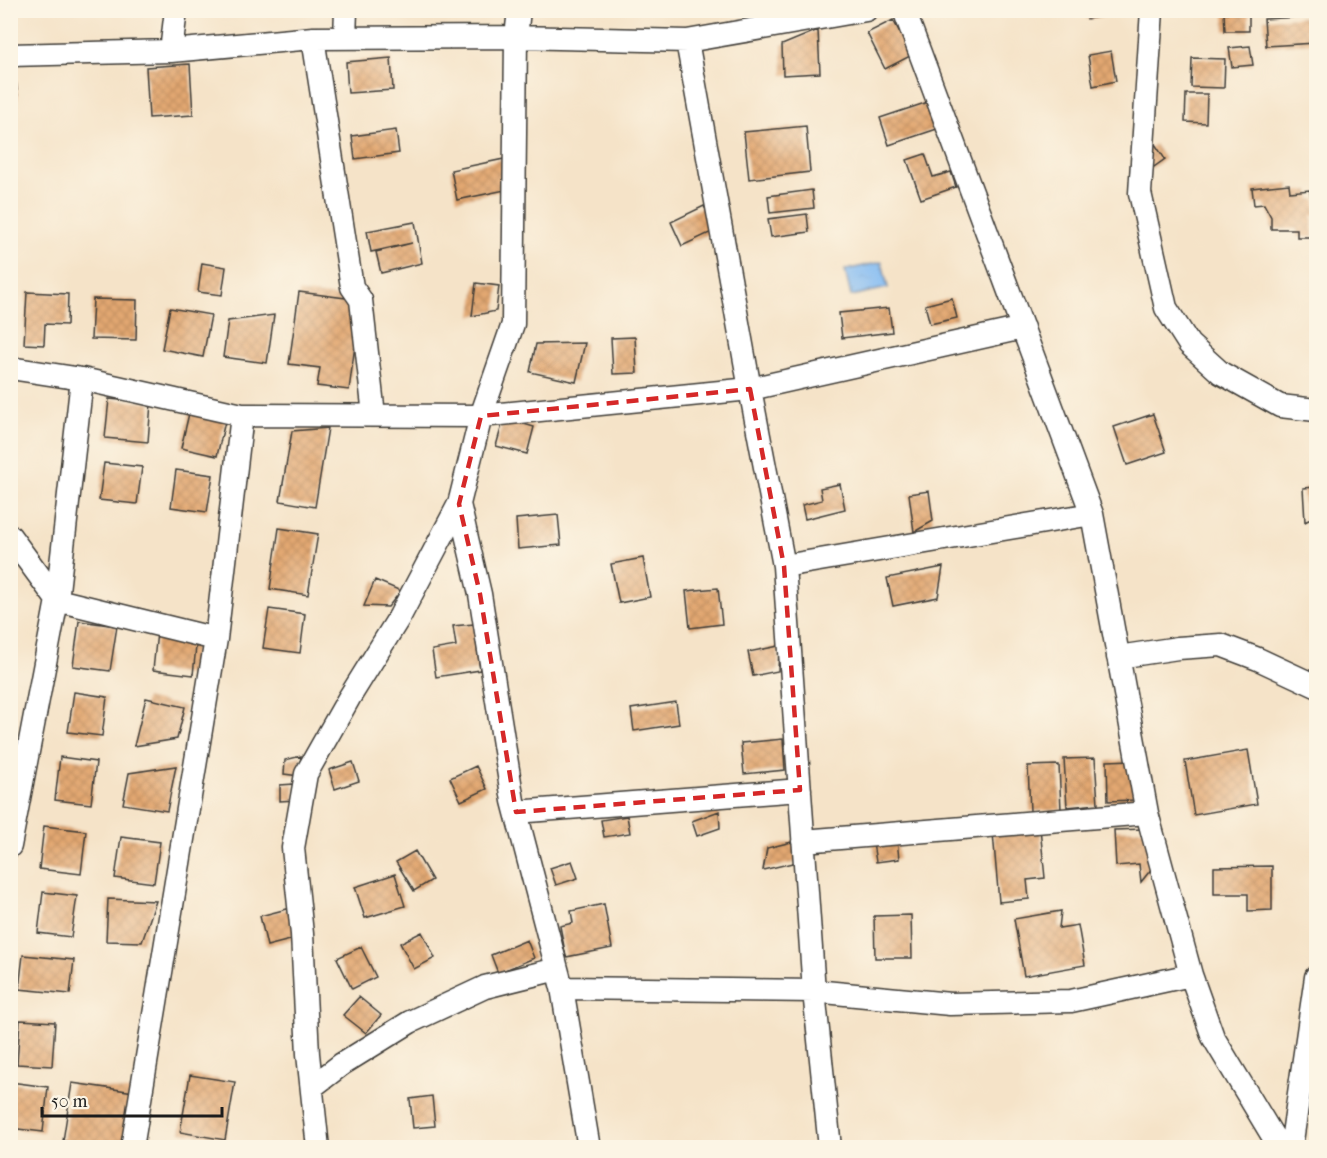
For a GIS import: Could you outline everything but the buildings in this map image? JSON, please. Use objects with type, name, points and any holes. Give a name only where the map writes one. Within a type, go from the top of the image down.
[{"type":"street","points":[[171,51],[176,10]]},
{"type":"street","points":[[345,38],[346,10]]},
{"type":"street","points":[[318,1148],[302,934],[293,848],[306,774],[349,698],[400,616],[459,504],[481,416],[513,324],[516,37],[519,10]]},
{"type":"street","points":[[10,55],[171,51],[313,38],[516,37],[687,41],[866,10]]},
{"type":"street","points":[[904,10],[1092,514],[1147,813],[1191,975],[1213,1037],[1280,1148]]},
{"type":"street","points":[[1152,10],[1140,193],[1166,308],[1190,344],[1221,373],[1280,406],[1317,410]]},
{"type":"street","points":[[313,38],[352,287],[361,300],[374,415]]},
{"type":"street","points":[[687,41],[784,566],[814,991],[830,1148]]},
{"type":"street","points":[[10,368],[82,379],[242,415],[481,416],[750,389],[1023,328]]},
{"type":"street","points":[[10,846],[57,600],[82,379]]},
{"type":"street","points":[[132,1148],[216,639],[242,415]]},
{"type":"street","points":[[459,504],[480,594],[516,812],[560,979],[589,1148]]},
{"type":"street","points":[[784,566],[1092,514]]},
{"type":"street","points":[[10,536],[57,600],[216,639]]},
{"type":"street","points":[[1118,657],[1178,648],[1221,645],[1317,686]]},
{"type":"street","points":[[516,812],[800,790]]},
{"type":"street","points":[[803,841],[1147,813]]},
{"type":"street","points":[[312,1087],[342,1064],[410,1022],[485,987],[560,979],[814,991],[950,1004],[1071,1001],[1191,975]]},
{"type":"street","points":[[1291,1148],[1317,977]]},
{"type":"highlighted area","points":[[750,389],[784,566],[800,790],[516,812],[480,594],[459,504],[481,416]]},
{"type":"water","points":[[882,262],[888,288],[851,296],[845,270]]}]
